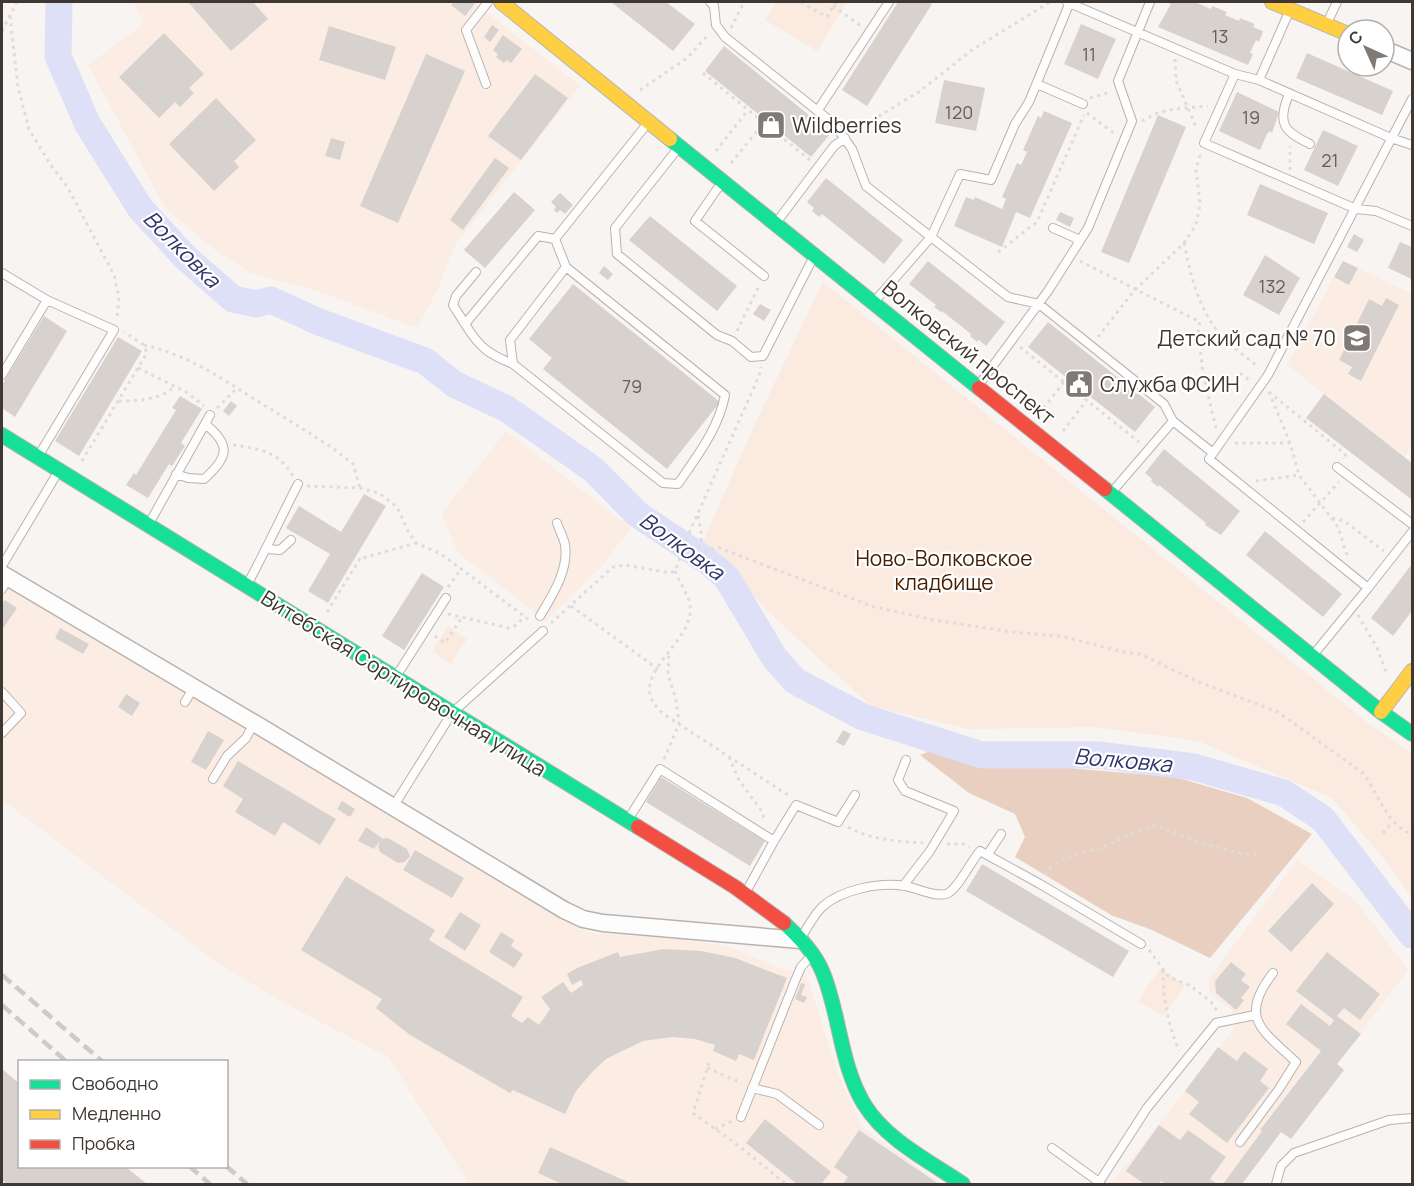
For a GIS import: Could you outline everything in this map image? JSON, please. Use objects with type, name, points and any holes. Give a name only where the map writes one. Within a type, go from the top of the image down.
[{"type":"street","name":"Волковский проспект","points":[[501,2],[680,146],[725,175],[775,223],[1381,712],[1413,734]]},
{"type":"street","points":[[1272,2],[1336,29]]},
{"type":"street","points":[[1396,54],[1413,61]]},
{"type":"street","name":"Витебская Сортировочная улица","points":[[2,435],[745,894],[800,940],[812,954],[825,979],[850,1070],[862,1100],[875,1118],[893,1134],[963,1185]]},
{"type":"street","points":[[3,577],[189,694],[254,723],[554,904],[583,919],[615,924],[800,940]]},
{"type":"street","points":[[1381,712],[1413,671]]},
{"type":"lane","points":[[486,84],[466,30],[488,2]]},
{"type":"lane","points":[[710,2],[714,6],[716,26],[725,37],[834,124],[852,149],[866,186],[1008,297],[1039,304],[1164,404],[1173,421],[1213,453]]},
{"type":"lane","points":[[818,110],[889,2]]},
{"type":"lane","points":[[874,303],[931,237],[960,174],[990,180],[1015,124],[1037,84],[1069,2],[1235,74],[1259,80],[1391,138],[1413,145]]},
{"type":"lane","points":[[978,386],[1039,304],[1088,228],[1132,121],[1118,81],[1150,2]]},
{"type":"lane","points":[[1327,25],[1337,2]]},
{"type":"lane","points":[[1259,80],[1290,9]]},
{"type":"lane","points":[[1235,74],[1202,140],[1356,209],[1376,211],[1413,226]]},
{"type":"lane","points":[[1037,84],[1083,104]]},
{"type":"lane","points":[[1289,94],[1283,110],[1285,128],[1290,134],[1310,144]]},
{"type":"lane","points":[[1368,588],[1209,459],[1268,375],[1413,99]]},
{"type":"lane","points":[[555,239],[649,121]]},
{"type":"lane","points":[[775,223],[834,146],[845,138]]},
{"type":"lane","points":[[680,146],[615,228],[617,254],[717,334],[732,341],[751,357],[763,356],[815,255]]},
{"type":"lane","points":[[725,175],[695,221],[764,276]]},
{"type":"lane","points":[[1053,228],[1080,240]]},
{"type":"lane","points":[[465,324],[538,236],[555,239]]},
{"type":"lane","points":[[476,272],[456,296],[453,305],[473,336],[491,356],[513,364],[663,483],[678,484],[708,440],[722,410],[725,395],[566,267],[555,239]]},
{"type":"lane","points":[[513,364],[510,339],[566,267]]},
{"type":"lane","points":[[2,273],[46,300],[114,330],[38,457]]},
{"type":"lane","points":[[2,375],[46,300]]},
{"type":"lane","points":[[148,525],[210,415]]},
{"type":"lane","points":[[1111,494],[1173,421]]},
{"type":"lane","points":[[176,474],[188,478],[204,479],[216,469],[224,456],[224,445],[217,434],[205,424]]},
{"type":"lane","points":[[1337,468],[1413,524]]},
{"type":"lane","points":[[3,577],[59,470]]},
{"type":"lane","points":[[247,586],[298,484]]},
{"type":"lane","points":[[540,616],[556,588],[564,563],[565,545],[557,523]]},
{"type":"lane","points":[[1312,656],[1413,532]]},
{"type":"lane","points":[[267,549],[280,550],[291,540]]},
{"type":"lane","points":[[396,678],[446,598]]},
{"type":"lane","points":[[393,807],[452,713],[543,631]]},
{"type":"lane","points":[[2,692],[21,713],[2,733]]},
{"type":"lane","points":[[213,780],[226,756],[246,738],[254,723]]},
{"type":"lane","points":[[903,886],[934,844],[954,811],[905,791],[898,780],[906,760]]},
{"type":"lane","points":[[627,821],[660,769],[774,841]]},
{"type":"lane","points":[[745,894],[796,805],[838,822],[855,795]]},
{"type":"lane","points":[[800,940],[812,919],[823,906],[838,897],[869,887],[903,886],[947,894],[954,888],[973,860],[984,853],[1001,834]]},
{"type":"lane","points":[[984,853],[1141,944]]},
{"type":"lane","points":[[741,1117],[798,974],[812,954]]},
{"type":"lane","points":[[1240,1142],[1296,1062],[1264,1032],[1255,1015],[1260,990],[1273,973]]},
{"type":"lane","points":[[1052,1148],[1098,1184],[1147,1108],[1216,1023],[1255,1015]]},
{"type":"lane","points":[[752,1088],[777,1094],[819,1125]]},
{"type":"lane","points":[[1276,1185],[1281,1167],[1294,1153],[1389,1120],[1413,1118]]},
{"type":"path","points":[[2,31],[17,2]]},
{"type":"path","points":[[725,37],[744,2]]},
{"type":"path","points":[[801,2],[827,17],[836,2]]},
{"type":"path","points":[[845,138],[873,118],[920,91],[972,50],[1050,2]]},
{"type":"path","points":[[834,6],[869,32]]},
{"type":"path","points":[[10,16],[18,87],[29,129],[94,234],[118,286],[114,330],[124,332],[144,345],[185,358],[334,449],[349,460],[355,469],[360,488]]},
{"type":"path","points":[[633,94],[687,58],[716,26]]},
{"type":"path","points":[[1091,346],[1137,289],[1184,243],[1199,215],[1196,168],[1202,140],[1176,81],[1176,63]]},
{"type":"path","points":[[703,73],[818,167]]},
{"type":"path","points":[[1083,104],[1092,97],[1121,89]]},
{"type":"path","points":[[1130,127],[1157,113],[1223,101]]},
{"type":"path","points":[[711,157],[748,110]]},
{"type":"path","points":[[998,252],[1037,222],[1086,111],[1114,133],[1125,138]]},
{"type":"path","points":[[725,175],[764,123]]},
{"type":"path","points":[[1184,243],[1191,278],[1208,319],[1222,336],[1268,375]]},
{"type":"path","points":[[1070,256],[1200,322],[1208,319]]},
{"type":"path","points":[[732,341],[764,276]]},
{"type":"path","points":[[1200,322],[1198,329],[1201,357],[1214,424],[1231,442],[1290,443]]},
{"type":"path","points":[[1012,341],[1149,449]]},
{"type":"path","points":[[72,478],[147,353],[144,345]]},
{"type":"path","points":[[763,356],[759,376],[679,556],[675,571],[691,608],[685,628],[649,683],[649,694],[659,710],[786,792],[796,805]]},
{"type":"path","points":[[138,368],[200,401],[210,415],[237,388]]},
{"type":"path","points":[[1035,418],[1064,382]]},
{"type":"path","points":[[118,401],[144,399],[168,392],[174,387]]},
{"type":"path","points":[[1297,530],[1319,503],[1346,474],[1345,454],[1268,391],[1290,443],[1299,475],[1319,503],[1338,527],[1350,565],[1350,573]]},
{"type":"path","points":[[1058,437],[1087,400]]},
{"type":"path","points":[[224,445],[269,453],[284,461],[298,484],[373,490],[394,504],[416,543],[441,554],[543,631],[607,571],[618,565],[670,573],[675,571]]},
{"type":"path","points":[[1241,485],[1299,475]]},
{"type":"path","points":[[698,516],[702,537],[700,548],[707,552],[717,547],[871,606],[934,620],[1012,632],[1060,636],[1140,654],[1196,681],[1278,712],[1363,773],[1392,822],[1413,834]]},
{"type":"path","points":[[1331,518],[1344,521],[1392,557]]},
{"type":"path","points":[[317,629],[361,557],[416,543]]},
{"type":"path","points":[[446,598],[448,588],[461,569]]},
{"type":"path","points":[[571,606],[658,669]]},
{"type":"path","points":[[1353,607],[1366,625],[1390,681]]},
{"type":"path","points":[[438,611],[509,628],[517,625],[525,616]]},
{"type":"path","points":[[426,630],[445,643],[462,617]]},
{"type":"path","points":[[660,769],[679,724],[668,675],[669,652]]},
{"type":"path","points":[[729,756],[739,780],[763,813],[766,836]]},
{"type":"path","points":[[838,822],[856,832],[884,840],[964,844],[984,853]]},
{"type":"path","points":[[1383,833],[1392,822]]},
{"type":"path","points":[[1040,884],[1049,869],[1060,861],[1107,846],[1146,827],[1156,826],[1239,853],[1254,855],[1260,853]]},
{"type":"path","points":[[1141,944],[1157,959],[1169,977],[1191,986],[1211,1002],[1224,1022]]},
{"type":"path","points":[[1163,970],[1163,996],[1170,1030],[1184,1064]]},
{"type":"path","points":[[709,1063],[693,1113],[740,1146],[786,1185]]},
{"type":"path","points":[[707,1068],[752,1088]]},
{"type":"path","points":[[715,1129],[741,1117]]},
{"type":"shaded area","points":[[133,2],[474,2],[580,86],[455,245],[438,289],[417,328],[317,291],[251,273],[216,251],[165,208],[88,65],[139,27],[143,20]]},
{"type":"shaded area","name":"Детский сад № 70","points":[[1358,268],[1412,294],[1412,443],[1405,457],[1287,365],[1334,277],[1349,285]]},
{"type":"shaded area","points":[[506,431],[631,528],[601,567],[546,621],[457,552],[442,513]]},
{"type":"shaded area","points":[[2,579],[258,730],[589,933],[687,939],[714,944],[729,947],[777,967],[807,976],[838,1074],[862,1127],[942,1184],[469,1184],[388,1057],[282,1002],[216,962],[2,800]]},
{"type":"shaded area","points":[[952,743],[1078,769],[1175,777],[1247,798],[1312,834],[1210,958],[1152,930],[1111,915],[1015,857],[1025,837],[1015,814],[969,793],[920,755]]},
{"type":"shaded area","points":[[1297,860],[1356,901],[1408,970],[1338,1064],[1344,1070],[1291,1139],[1281,1132],[1242,1184],[1111,1184],[1235,1028],[1232,1011],[1209,993],[1209,978]]},
{"type":"green space","points":[[776,2],[847,2],[817,51],[765,20]]},
{"type":"green space","name":"Ново-Волковское кладбище","points":[[823,282],[1364,720],[1412,753],[1412,898],[1385,860],[1332,798],[1198,741],[1096,727],[969,729],[871,706],[777,620],[702,544],[754,426]]},
{"type":"green space","points":[[448,626],[467,639],[451,664],[432,651]]},
{"type":"green space","points":[[1160,968],[1185,985],[1164,1017],[1138,1001]]},
{"type":"building","points":[[188,2],[253,2],[268,19],[231,51]]},
{"type":"building","points":[[454,2],[476,2],[465,16],[451,5]]},
{"type":"building","points":[[611,2],[666,2],[695,24],[673,51]]},
{"type":"building","points":[[898,2],[932,4],[867,106],[842,90]]},
{"type":"building","points":[[1165,2],[1197,2],[1211,9],[1212,6],[1227,12],[1225,15],[1239,21],[1240,18],[1255,24],[1253,27],[1263,31],[1259,42],[1256,40],[1250,53],[1253,54],[1248,65],[1158,27],[1171,4]]},
{"type":"building","points":[[1081,24],[1116,39],[1098,79],[1064,64]]},
{"type":"building","points":[[492,25],[499,30],[490,42],[484,37]]},
{"type":"building","points":[[329,26],[396,47],[385,80],[319,60]]},
{"type":"building","points":[[164,33],[204,74],[189,88],[194,93],[180,107],[175,102],[159,118],[119,77]]},
{"type":"building","points":[[503,35],[522,49],[511,63],[507,60],[504,63],[496,57],[498,54],[493,50]]},
{"type":"building","points":[[724,46],[831,133],[811,157],[705,71]]},
{"type":"building","points":[[1307,53],[1336,66],[1336,78],[1364,78],[1393,91],[1382,115],[1296,78]]},
{"type":"building","points":[[426,54],[465,71],[398,223],[360,206]]},
{"type":"building","points":[[535,74],[568,98],[521,160],[488,136]]},
{"type":"building","points":[[944,80],[985,88],[976,131],[935,123]]},
{"type":"building","points":[[1237,92],[1279,112],[1272,133],[1270,131],[1267,134],[1260,150],[1219,131]]},
{"type":"building","points":[[216,98],[256,140],[234,161],[239,167],[214,191],[169,144]]},
{"type":"building","points":[[1044,111],[1072,123],[1030,218],[1016,212],[1002,247],[954,226],[966,197],[974,200],[975,197],[1002,209],[1006,199],[1002,197],[1017,163],[1021,165],[1027,152],[1023,150],[1038,116],[1041,118]]},
{"type":"building","points":[[1158,115],[1186,127],[1129,263],[1101,252]]},
{"type":"building","points":[[1323,130],[1358,146],[1338,186],[1304,170]]},
{"type":"building","points":[[331,138],[345,142],[340,160],[325,156]]},
{"type":"building","points":[[495,158],[509,168],[463,230],[450,220]]},
{"type":"building","points":[[826,178],[903,240],[884,264],[822,214],[819,217],[812,211],[814,208],[807,202]]},
{"type":"building","points":[[1260,184],[1328,213],[1314,244],[1247,215]]},
{"type":"building","points":[[514,192],[535,210],[485,268],[464,250]]},
{"type":"building","points":[[560,193],[573,205],[565,214],[560,210],[557,213],[554,210],[556,207],[551,202]]},
{"type":"building","points":[[1060,212],[1074,218],[1070,227],[1056,220]]},
{"type":"building","points":[[650,216],[737,286],[717,311],[629,240]]},
{"type":"building","points":[[1354,234],[1364,240],[1357,252],[1347,247]]},
{"type":"building","points":[[1400,242],[1412,247],[1412,279],[1388,268]]},
{"type":"building","points":[[1265,255],[1300,278],[1279,315],[1243,295]]},
{"type":"building","points":[[928,261],[1005,322],[986,346],[979,340],[977,342],[970,336],[971,334],[934,307],[936,305],[909,284]]},
{"type":"building","points":[[1343,261],[1358,268],[1349,285],[1334,277]]},
{"type":"building","points":[[604,266],[613,274],[608,280],[599,273]]},
{"type":"building","points":[[573,284],[720,402],[667,469],[543,369],[552,358],[529,339]]},
{"type":"building","points":[[1386,298],[1399,305],[1361,381],[1348,374],[1352,367],[1339,360],[1369,299],[1382,306]]},
{"type":"building","points":[[760,304],[771,310],[764,321],[753,314]]},
{"type":"building","points":[[44,316],[67,331],[15,417],[2,408],[2,385]]},
{"type":"building","points":[[1048,322],[1155,407],[1135,432],[1028,347]]},
{"type":"building","points":[[118,337],[142,351],[79,456],[55,441]]},
{"type":"building","points":[[1324,394],[1412,463],[1411,499],[1306,418]]},
{"type":"building","points":[[180,396],[202,409],[181,443],[185,446],[172,466],[169,464],[148,498],[126,485],[134,473],[136,475],[176,410],[172,408]]},
{"type":"building","points":[[231,401],[237,406],[229,416],[223,411]]},
{"type":"building","points":[[1164,449],[1240,511],[1221,535],[1205,525],[1206,523],[1159,485],[1158,487],[1145,473]]},
{"type":"building","points":[[364,494],[386,506],[328,603],[308,591],[330,554],[286,528],[299,506],[341,532]]},
{"type":"building","points":[[1265,531],[1342,594],[1323,617],[1246,555]]},
{"type":"building","points":[[1412,564],[1412,611],[1393,636],[1371,618]]},
{"type":"building","points":[[422,573],[444,587],[404,650],[382,636]]},
{"type":"building","points":[[5,600],[17,608],[2,630],[2,604]]},
{"type":"building","points":[[60,628],[89,644],[83,654],[55,638]]},
{"type":"building","points":[[126,694],[140,703],[132,716],[118,707]]},
{"type":"building","points":[[843,730],[851,734],[844,746],[836,742]]},
{"type":"building","points":[[208,731],[224,740],[206,770],[191,762]]},
{"type":"building","points":[[238,761],[336,819],[320,845],[283,822],[275,836],[235,812],[243,799],[223,786]]},
{"type":"building","points":[[661,777],[765,841],[750,866],[646,802]]},
{"type":"building","points":[[342,801],[355,809],[350,817],[337,809]]},
{"type":"building","points":[[366,827],[382,838],[374,849],[358,841]]},
{"type":"building","points":[[388,838],[407,849],[410,856],[405,862],[398,863],[380,852],[378,846],[381,839]]},
{"type":"building","points":[[415,850],[464,878],[452,898],[403,870]]},
{"type":"building","points":[[982,864],[1129,951],[1113,977],[966,891]]},
{"type":"building","points":[[346,876],[435,930],[429,940],[523,997],[511,1016],[522,1023],[528,1017],[539,1025],[550,1009],[541,997],[563,982],[571,993],[583,985],[581,980],[572,985],[567,974],[618,952],[620,957],[664,949],[701,951],[735,958],[787,978],[754,1060],[739,1054],[736,1061],[713,1051],[715,1045],[695,1039],[673,1037],[643,1041],[606,1059],[593,1071],[576,1091],[565,1114],[513,1090],[510,1093],[410,1035],[376,1008],[382,999],[301,950]]},
{"type":"building","points":[[1312,883],[1334,904],[1291,952],[1268,931]]},
{"type":"building","points":[[460,912],[481,925],[465,951],[444,937]]},
{"type":"building","points":[[501,932],[514,940],[511,946],[523,954],[514,968],[489,952]]},
{"type":"building","points":[[1327,952],[1380,994],[1360,1020],[1344,1008],[1337,1016],[1361,1034],[1337,1064],[1344,1070],[1291,1139],[1281,1132],[1242,1184],[1223,1184],[1262,1131],[1260,1130],[1321,1051],[1286,1024],[1301,1004],[1330,1026],[1334,1020],[1296,991]]},
{"type":"building","points":[[1231,962],[1246,974],[1241,980],[1250,987],[1241,998],[1244,1000],[1236,1010],[1216,993],[1215,981]]},
{"type":"building","points":[[801,983],[805,984],[801,995],[807,997],[804,1003],[795,999]]},
{"type":"building","points":[[1218,1047],[1237,1061],[1244,1051],[1268,1069],[1260,1081],[1269,1088],[1227,1143],[1189,1114],[1199,1102],[1185,1091]]},
{"type":"building","points":[[2,1069],[18,1082],[18,1168],[127,1168],[147,1184],[7,1184],[2,1180]]},
{"type":"building","points":[[765,1119],[831,1172],[821,1184],[797,1184],[746,1143]]},
{"type":"building","points":[[1159,1125],[1180,1140],[1188,1130],[1226,1157],[1210,1179],[1217,1184],[1166,1184],[1161,1181],[1159,1184],[1144,1184],[1126,1171]]},
{"type":"building","points":[[859,1130],[939,1184],[843,1184],[848,1177],[834,1167]]},
{"type":"building","points":[[550,1147],[632,1184],[562,1184],[538,1173]]},
{"type":"waterway","name":"Волковка","points":[[59,2],[58,56],[87,123],[140,208],[185,257],[233,299],[256,304],[271,300],[319,322],[425,361],[454,384],[507,409],[594,470],[637,514],[706,560],[727,578],[774,657],[795,681],[863,717],[982,755],[1099,755],[1194,767],[1284,793],[1323,819],[1412,935]]},
{"type":"railway","points":[[2,975],[101,1060]]},
{"type":"railway","points":[[2,1005],[65,1060]]},
{"type":"railway","points":[[191,1168],[210,1184]]},
{"type":"railway","points":[[228,1168],[247,1184]]},
{"type":"traffic: fast","points":[[670,139],[979,388]]},
{"type":"traffic: fast","points":[[2,435],[638,827]]},
{"type":"traffic: fast","points":[[1105,489],[1381,712],[1412,734]]},
{"type":"traffic: fast","points":[[784,923],[801,940],[820,966],[829,989],[850,1073],[864,1104],[873,1117],[896,1139],[963,1184]]},
{"type":"traffic: slow","points":[[501,2],[670,139]]},
{"type":"traffic: slow","points":[[1272,2],[1336,29]]},
{"type":"traffic: slow","points":[[1381,712],[1412,671]]},
{"type":"traffic: jam","points":[[979,388],[1105,489]]},
{"type":"traffic: jam","points":[[638,827],[735,887],[784,923]]},
{"type":"place","name":"Wildberries","points":[[771,125]]},
{"type":"place","name":"Детский сад № 70","points":[[1357,338]]},
{"type":"place","name":"Служба ФСИН","points":[[1079,384]]}]
